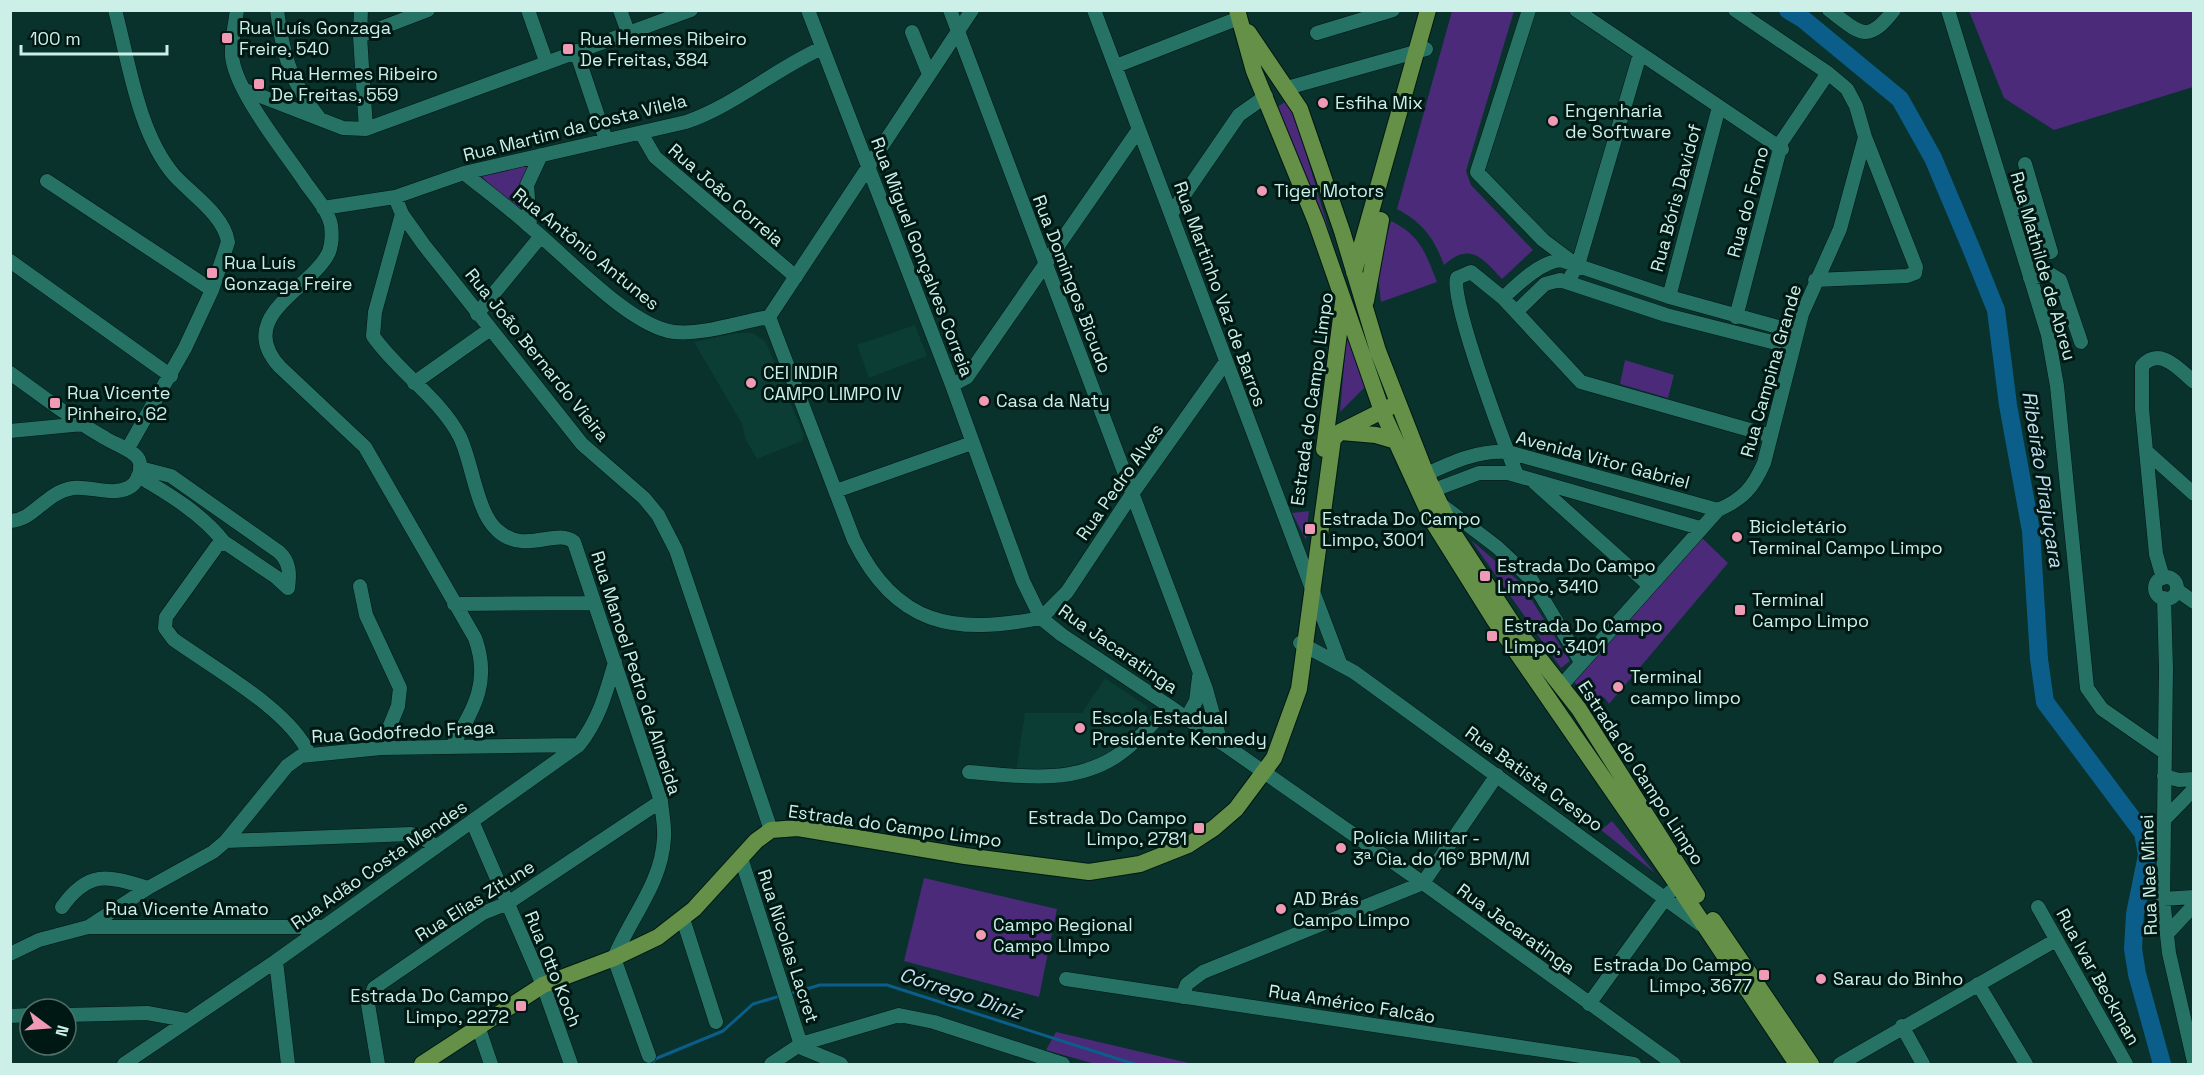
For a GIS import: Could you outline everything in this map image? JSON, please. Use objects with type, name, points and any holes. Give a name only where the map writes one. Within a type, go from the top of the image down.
[{"type":"main road","points":[[1366,314],[1370,272],[1380,221],[1421,51],[1428,10]]},
{"type":"main road","points":[[1421,51],[1437,10]]},
{"type":"main road","name":"Estrada do Campo Limpo","points":[[1238,14],[1300,109],[1342,231],[1378,351],[1398,403],[1426,489],[1455,560],[1676,883],[1797,1065]]},
{"type":"main road","name":"Estrada do Campo Limpo","points":[[1238,14],[1254,70],[1344,298],[1393,440],[1514,626],[1579,709],[1712,919],[1811,1065]]},
{"type":"main road","name":"Estrada do Campo Limpo","points":[[422,1065],[543,986],[614,958],[658,937],[683,919],[756,841],[771,830],[798,828],[1062,870],[1089,872],[1119,869],[1162,856],[1214,828],[1236,809],[1274,758],[1292,712],[1304,644],[1309,584],[1344,298],[1369,225],[1421,51]]},
{"type":"main road","points":[[1265,94],[1270,82],[1284,85]]},
{"type":"main road","points":[[1342,231],[1360,231],[1369,225]]},
{"type":"main road","points":[[1337,344],[1355,335],[1370,340],[1378,351]]},
{"type":"main road","name":"Estrada do Campo Limpo","points":[[1309,584],[1330,447],[1340,432],[1398,403]]},
{"type":"main road","points":[[1340,432],[1376,435],[1393,440]]},
{"type":"main road","points":[[1544,693],[1579,709]]},
{"type":"street","points":[[115,10],[153,143],[170,170],[212,214],[227,237],[226,254],[212,290],[171,376],[127,450]]},
{"type":"street","points":[[237,10],[232,57],[235,69],[245,90],[323,208],[331,226],[328,254],[275,311],[267,331],[267,348],[270,357],[365,447],[475,638],[483,671],[476,702],[452,746]]},
{"type":"street","points":[[277,10],[283,54],[305,97],[322,121]]},
{"type":"street","points":[[361,10],[360,36],[366,129]]},
{"type":"street","points":[[360,36],[428,10]]},
{"type":"street","points":[[528,10],[546,61]]},
{"type":"street","points":[[620,10],[628,32]]},
{"type":"street","points":[[245,90],[343,129],[366,129],[546,61],[691,10]]},
{"type":"street","name":"Rua Miguel Gonçalves Correia","points":[[808,10],[952,385],[1023,581],[1041,618]]},
{"type":"street","name":"Rua Domingos Bicudo","points":[[950,10],[1199,671],[1214,712],[1221,743]]},
{"type":"street","points":[[972,10],[769,317],[865,564],[882,583],[915,611],[937,622],[968,627],[988,627],[1041,618]]},
{"type":"street","name":"Rua Martinho Vaz de Barros","points":[[1094,10],[1309,584]]},
{"type":"street","points":[[1317,33],[1393,10]]},
{"type":"street","points":[[1529,10],[1478,170],[1479,177],[1543,240],[1578,265]]},
{"type":"street","points":[[1576,10],[1782,149]]},
{"type":"street","points":[[1735,10],[1828,73],[1847,89],[1916,267],[1915,273],[1907,276],[1815,280]]},
{"type":"street","points":[[1829,10],[1862,31],[1879,29],[1894,10]]},
{"type":"street","name":"Rua Mathilde de Abreu","points":[[1948,10],[2048,335],[2057,386],[2087,688],[2102,709],[2164,752]]},
{"type":"street","points":[[1116,66],[1238,14]]},
{"type":"street","points":[[912,32],[929,74]]},
{"type":"street","name":"Rua Martim da Costa Vilela","points":[[323,208],[395,197],[464,173],[686,122],[715,110],[790,63],[822,48]]},
{"type":"street","points":[[576,51],[606,140]]},
{"type":"street","points":[[1284,85],[1421,51]]},
{"type":"street","points":[[1572,284],[1571,276],[1578,265],[1640,54]]},
{"type":"street","name":"Rua do Forno","points":[[1736,317],[1782,149],[1782,141],[1828,73]]},
{"type":"street","points":[[1171,214],[1239,115],[1265,94]]},
{"type":"street","name":"Rua Bóris Davidof","points":[[1669,297],[1719,107]]},
{"type":"street","points":[[952,385],[967,376],[1139,129]]},
{"type":"street","name":"Rua João Correia","points":[[642,133],[655,157],[796,277]]},
{"type":"street","name":"Rua Campina Grande","points":[[1560,686],[1700,528],[1718,510],[1747,494],[1756,482],[1771,436],[1796,332],[1815,280],[1840,230],[1865,137]]},
{"type":"street","points":[[530,226],[527,185],[541,155]]},
{"type":"street","points":[[2025,164],[2051,252]]},
{"type":"street","name":"Rua Antônio Antunes","points":[[464,173],[630,312],[652,326],[674,332],[692,332],[769,317]]},
{"type":"street","points":[[47,180],[212,290]]},
{"type":"street","name":"Rua João Bernardo Vieira","points":[[395,197],[402,214],[489,330],[582,444],[644,498],[662,522],[676,550],[771,830]]},
{"type":"street","points":[[2010,211],[2036,201]]},
{"type":"street","name":"Rua Manoel Pedro de Almeida","points":[[402,214],[375,312],[373,336],[459,435],[485,511],[496,530],[521,543],[560,537],[572,540],[661,801],[664,837],[659,867],[614,958]]},
{"type":"street","points":[[477,314],[541,236]]},
{"type":"street","points":[[10,261],[171,376]]},
{"type":"street","points":[[1503,298],[1552,261],[1578,265],[1669,297],[1796,332]]},
{"type":"street","points":[[1517,475],[1466,329],[1455,288],[1456,281],[1467,273],[1475,273],[1503,298],[1581,382],[1771,436]]},
{"type":"street","points":[[2030,278],[2050,274],[2060,280],[2081,342]]},
{"type":"street","points":[[1516,312],[1545,284],[1553,280],[1572,284],[1666,315],[1792,347]]},
{"type":"street","points":[[414,382],[489,330]]},
{"type":"street","points":[[2163,578],[2156,554],[2142,410],[2142,366],[2154,357],[2162,358],[2178,367],[2193,382]]},
{"type":"street","name":"Rua Pedro Alves","points":[[1041,618],[1067,592],[1132,494],[1226,363]]},
{"type":"street","points":[[10,374],[82,424],[127,450],[138,459],[139,472],[128,488],[118,490],[83,487],[59,491],[48,497],[23,519],[10,521]]},
{"type":"street","points":[[10,431],[82,424]]},
{"type":"street","points":[[836,491],[972,443]]},
{"type":"street","name":"Avenida Vitor Gabriel","points":[[1426,489],[1477,454],[1492,451],[1508,452],[1718,510]]},
{"type":"street","points":[[2147,452],[2193,494]]},
{"type":"street","name":"Avenida Vitor Gabriel","points":[[1426,489],[1493,471],[1517,475],[1700,528]]},
{"type":"street","points":[[139,472],[171,476],[279,552],[286,560],[289,571],[288,588],[276,577],[224,542],[214,530],[139,472]]},
{"type":"street","points":[[1532,481],[1650,586]]},
{"type":"street","points":[[1426,489],[1531,579],[1581,662]]},
{"type":"street","points":[[1451,526],[1461,525],[1474,528]]},
{"type":"street","points":[[224,542],[217,546],[166,617],[165,628],[173,639],[283,718],[305,745],[309,754]]},
{"type":"street","points":[[2163,578],[2174,580],[2176,590],[2173,596],[2164,598],[2156,588],[2157,582],[2163,578]]},
{"type":"street","points":[[1309,584],[1340,663]]},
{"type":"street","points":[[360,585],[366,615],[400,688],[398,706],[381,748]]},
{"type":"street","points":[[2176,590],[2193,602]]},
{"type":"street","name":"Rua Nae Minei","points":[[2164,598],[2163,899],[2167,934],[2188,1003],[2193,1062]]},
{"type":"street","points":[[454,604],[592,603]]},
{"type":"street","name":"Rua Jacaratinga","points":[[1041,618],[1062,635],[1169,706],[1423,883],[1674,1065]]},
{"type":"street","name":"Rua Batista Crespo","points":[[1304,644],[1340,663],[1705,927]]},
{"type":"street","name":"Rua Adão Costa Mendes","points":[[124,1065],[186,1020],[276,961],[579,744],[592,728],[599,714],[615,662]]},
{"type":"street","name":"Rua Domingos Bicudo","points":[[1186,719],[1196,701],[1199,671]]},
{"type":"street","points":[[969,772],[1026,777],[1065,776],[1091,770],[1115,757],[1140,736],[1169,706]]},
{"type":"street","points":[[2139,735],[2154,734],[2165,722]]},
{"type":"street","name":"Rua Godofredo Fraga","points":[[10,954],[39,940],[88,927],[148,888],[213,852],[226,841],[295,759],[309,754],[381,748],[579,744]]},
{"type":"street","points":[[1182,997],[1187,984],[1203,972],[1423,883],[1497,775]]},
{"type":"street","points":[[2164,776],[2180,780],[2193,779]]},
{"type":"street","points":[[2165,819],[2193,789]]},
{"type":"street","name":"Rua Elias Zitune","points":[[378,1065],[368,1004],[369,996],[374,988],[483,913],[508,903],[661,801]]},
{"type":"street","name":"Rua Otto Koch","points":[[472,821],[543,986],[571,1065]]},
{"type":"street","points":[[226,841],[411,834],[420,836],[436,847]]},
{"type":"street","name":"Rua Nicolas Lacret","points":[[741,858],[801,1044]]},
{"type":"street","points":[[62,907],[73,892],[92,879],[120,879],[148,888]]},
{"type":"street","points":[[1588,1004],[1676,883]]},
{"type":"street","points":[[2163,899],[2193,897]]},
{"type":"street","points":[[2167,934],[2193,905]]},
{"type":"street","name":"Rua Ivar Beckman","points":[[2038,907],[2126,1065]]},
{"type":"street","points":[[683,919],[716,1022]]},
{"type":"street","name":"Rua Vicente Amato","points":[[88,927],[322,927]]},
{"type":"street","points":[[1840,1065],[1902,1026],[2056,940]]},
{"type":"street","points":[[614,958],[649,1056]]},
{"type":"street","points":[[276,961],[288,1065]]},
{"type":"street","name":"Rua Américo Falcão","points":[[1066,979],[1634,1065]]},
{"type":"street","points":[[1978,984],[2026,1065]]},
{"type":"street","points":[[78,1015],[147,1013],[186,1020]]},
{"type":"street","points":[[771,1065],[801,1044],[888,1017],[911,1016],[1063,1065]]},
{"type":"street","points":[[1902,1026],[1923,1065]]},
{"type":"street","points":[[479,1029],[491,1065]]},
{"type":"street","points":[[801,1044],[810,1053],[841,1065]]},
{"type":"shaded area","points":[[1452,11],[1514,11],[1466,171],[1471,185],[1533,250],[1502,279],[1482,259],[1469,254],[1462,254],[1444,265],[1436,247],[1421,226],[1397,209]]},
{"type":"shaded area","points":[[1529,11],[1576,11],[1640,54],[1578,265],[1473,177]]},
{"type":"shaded area","points":[[1969,11],[2193,11],[2193,87],[2054,130],[2004,98]]},
{"type":"shaded area","points":[[1290,99],[1335,251],[1332,256],[1310,189],[1277,107]]},
{"type":"shaded area","points":[[529,162],[519,211],[479,174]]},
{"type":"shaded area","points":[[1391,221],[1416,239],[1425,253],[1437,282],[1381,302],[1377,269]]},
{"type":"shaded area","points":[[915,325],[927,356],[869,378],[857,345]]},
{"type":"shaded area","name":"CEI INDIR CAMPO LIMPO IV","points":[[736,333],[753,333],[766,342],[804,436],[802,441],[757,459],[746,440],[742,424],[694,342]]},
{"type":"shaded area","points":[[1348,340],[1365,387],[1340,412],[1346,342]]},
{"type":"shaded area","points":[[1625,360],[1674,375],[1668,398],[1620,384]]},
{"type":"shaded area","points":[[1309,511],[1306,540],[1292,513]]},
{"type":"shaded area","points":[[1701,537],[1728,563],[1609,704],[1604,697],[1597,705],[1581,693],[1574,681]]},
{"type":"shaded area","points":[[1471,540],[1521,583],[1570,661],[1561,668]]},
{"type":"shaded area","name":"Escola Estadual Presidente Kennedy","points":[[1105,678],[1148,707],[1131,735],[1093,765],[1049,774],[1016,772],[1025,713],[1082,713]]},
{"type":"shaded area","points":[[1612,821],[1655,873],[1601,830]]},
{"type":"shaded area","name":"Campo Regional Campo LImpo","points":[[924,878],[1057,909],[1039,997],[904,961]]},
{"type":"shaded area","points":[[1056,1032],[1193,1064],[1095,1064],[1046,1050]]},
{"type":"waterway","name":"Ribeirão Pirajuçara","points":[[1788,10],[1803,19],[1900,99],[1933,158],[1996,310],[2008,405],[2031,531],[2039,659],[2045,702],[2143,833],[2147,855],[2135,914],[2133,949],[2137,974],[2162,1064]]},
{"type":"waterway","name":"Córrego Diniz","points":[[789,994],[820,985],[887,985],[1134,1064]]},
{"type":"waterway","name":"Córrego Diniz","points":[[652,1064],[655,1059],[723,1031],[753,1004],[780,996]]},
{"type":"place","name":"Rua Luís Gonzaga Freire, 540","points":[[227,38]]},
{"type":"place","name":"Rua Hermes Ribeiro De Freitas, 384","points":[[568,49]]},
{"type":"place","name":"Rua Hermes Ribeiro De Freitas, 559","points":[[259,84]]},
{"type":"place","name":"Esfiha Mix","points":[[1323,103]]},
{"type":"place","name":"Engenharia de Software","points":[[1553,121]]},
{"type":"place","name":"Tiger Motors","points":[[1262,191]]},
{"type":"place","name":"Rua Luís Gonzaga Freire","points":[[212,273]]},
{"type":"place","name":"CEI INDIR CAMPO LIMPO IV","points":[[751,383]]},
{"type":"place","name":"Casa da Naty","points":[[984,401]]},
{"type":"place","name":"Rua Vicente Pinheiro, 62","points":[[55,403]]},
{"type":"place","name":"Estrada Do Campo Limpo, 3001","points":[[1310,529]]},
{"type":"place","name":"Bicicletário Terminal Campo Limpo","points":[[1737,537]]},
{"type":"place","name":"Estrada Do Campo Limpo, 3410","points":[[1485,576]]},
{"type":"place","name":"Terminal Campo Limpo","points":[[1740,610]]},
{"type":"place","name":"Estrada Do Campo Limpo, 3401","points":[[1492,636]]},
{"type":"place","name":"Terminal campo limpo","points":[[1618,687]]},
{"type":"place","name":"Escola Estadual Presidente Kennedy","points":[[1080,728]]},
{"type":"place","name":"Estrada Do Campo Limpo, 2781","points":[[1199,828]]},
{"type":"place","name":"Polícia Militar - 3ª Cia. do 16º BPM/M","points":[[1341,848]]},
{"type":"place","name":"AD Brás Campo Limpo","points":[[1281,909]]},
{"type":"place","name":"Campo Regional Campo LImpo","points":[[981,935]]},
{"type":"place","name":"Estrada Do Campo Limpo, 3677","points":[[1764,975]]},
{"type":"place","name":"Sarau do Binho","points":[[1821,979]]},
{"type":"place","name":"Estrada Do Campo Limpo, 2272","points":[[521,1006]]}]
